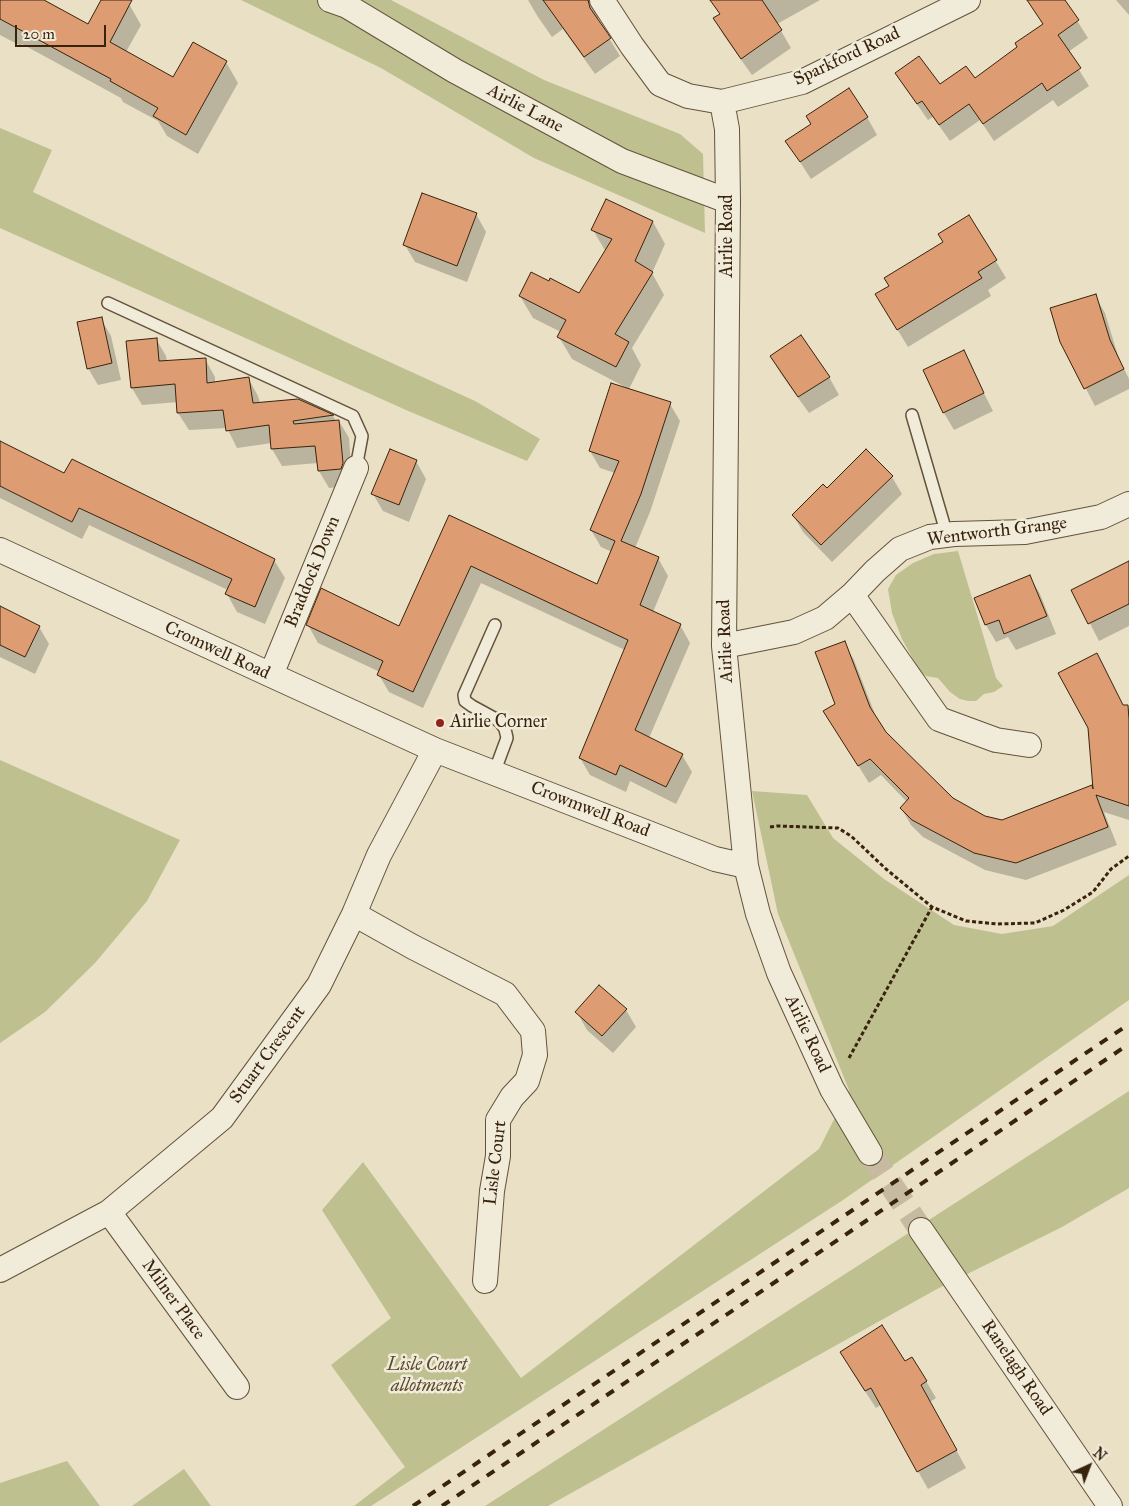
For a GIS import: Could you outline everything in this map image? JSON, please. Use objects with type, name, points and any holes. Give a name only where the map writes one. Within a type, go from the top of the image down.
[{"type":"street","name":"Airlie Lane","points":[[330,0],[347,6],[455,71],[622,161],[728,201]]},
{"type":"street","points":[[602,0],[660,84],[688,96],[722,102]]},
{"type":"street","name":"Sparkford Road","points":[[722,102],[802,82],[968,0]]},
{"type":"street","name":"Airlie Road","points":[[722,102],[727,129],[728,201],[724,646],[746,866],[758,914],[779,972],[832,1089],[870,1152]]},
{"type":"street","name":"Braddock Down","points":[[271,676],[356,468]]},
{"type":"street","name":"Wentworth Grange","points":[[724,646],[794,632],[825,618],[900,549],[930,537],[1025,532],[1101,517],[1129,504]]},
{"type":"street","name":"Cromwell Road","points":[[0,550],[435,750]]},
{"type":"street","points":[[852,595],[939,719],[996,740],[1029,746]]},
{"type":"street","name":"Crowmwell Road","points":[[435,750],[715,859],[746,866]]},
{"type":"street","name":"Stuart Crescent","points":[[0,1270],[110,1212],[222,1118],[319,986],[354,914],[379,855],[435,750]]},
{"type":"street","name":"Lisle Court","points":[[354,914],[413,947],[505,994],[533,1032],[535,1055],[527,1080],[512,1098],[498,1120],[498,1156],[492,1191],[485,1281]]},
{"type":"street","name":"Milner Place","points":[[110,1212],[238,1387]]},
{"type":"street","name":"Ranelagh Road","points":[[922,1230],[1110,1506]]},
{"type":"lane","points":[[108,303],[353,416],[362,436],[356,468]]},
{"type":"lane","points":[[912,415],[947,535]]},
{"type":"lane","points":[[494,773],[506,738],[505,729],[500,722],[472,706],[465,700],[464,695],[496,625]]},
{"type":"path","points":[[743,832],[776,826],[838,828],[851,836],[932,907],[966,921],[997,924],[1035,923],[1064,910],[1093,892],[1111,869],[1129,856]]},
{"type":"path","points":[[832,1089],[932,907]]},
{"type":"green space","points":[[241,0],[391,0],[544,80],[680,134],[703,154],[705,233],[534,158],[381,68]]},
{"type":"green space","points":[[0,128],[52,150],[33,192],[348,343],[475,401],[540,439],[527,461],[406,410],[0,228]]},
{"type":"green space","points":[[958,551],[996,678],[1003,686],[994,692],[984,694],[976,701],[960,699],[950,692],[938,678],[926,676],[920,672],[902,639],[892,613],[888,589],[896,575],[913,563],[934,554]]},
{"type":"green space","points":[[0,760],[180,840],[147,901],[95,963],[45,1012],[0,1043]]},
{"type":"green space","name":"Lisle Court allotments","points":[[752,791],[807,795],[833,838],[884,879],[954,925],[1002,934],[1053,926],[1129,875],[1129,1000],[843,1200],[371,1506],[354,1506],[405,1467],[331,1365],[391,1318],[322,1210],[363,1162],[521,1378],[819,1149],[849,1090],[778,914]]},
{"type":"green space","points":[[1129,1091],[1129,1188],[1062,1227],[937,1289],[548,1506],[485,1506]]},
{"type":"green space","points":[[67,1461],[100,1506],[0,1506],[0,1483]]},
{"type":"green space","points":[[184,1469],[211,1506],[132,1506]]},
{"type":"building","points":[[0,0],[44,0],[88,24],[101,0],[132,0],[110,42],[173,77],[193,42],[227,61],[186,135],[153,116],[158,108],[110,81],[111,79],[0,19]]},
{"type":"building","points":[[543,0],[588,0],[590,8],[611,38],[584,57]]},
{"type":"building","points":[[710,0],[762,0],[782,30],[741,59],[713,18],[720,14]]},
{"type":"building","points":[[1027,0],[1065,0],[1079,20],[1058,35],[1081,68],[1047,91],[1042,83],[983,124],[969,104],[939,125],[922,101],[917,104],[895,73],[919,56],[940,84],[966,66],[975,78],[1017,47],[1015,43],[1043,24]]},
{"type":"building","points":[[849,88],[868,117],[800,162],[785,141],[811,124],[806,116]]},
{"type":"building","points":[[422,193],[477,213],[457,266],[403,245]]},
{"type":"building","points":[[606,199],[653,221],[635,261],[653,272],[615,334],[629,342],[616,367],[557,337],[566,320],[519,296],[531,272],[549,281],[550,278],[579,293],[612,239],[591,230]]},
{"type":"building","points":[[969,215],[997,260],[978,272],[982,278],[897,330],[875,294],[889,286],[884,278],[943,242],[938,234]]},
{"type":"building","points":[[1096,294],[1110,340],[1124,369],[1084,389],[1060,342],[1050,308]]},
{"type":"building","points":[[102,317],[112,363],[87,369],[77,322]]},
{"type":"building","points":[[801,335],[830,377],[798,397],[770,356]]},
{"type":"building","points":[[157,338],[159,361],[206,358],[207,383],[249,377],[253,403],[298,399],[334,415],[293,421],[294,424],[339,420],[343,463],[341,469],[318,471],[315,446],[271,449],[269,425],[226,431],[223,410],[177,413],[175,384],[131,388],[126,341]]},
{"type":"building","points":[[964,350],[984,393],[943,413],[923,370]]},
{"type":"building","points":[[611,383],[671,402],[641,494],[621,541],[659,557],[640,605],[681,624],[635,730],[683,754],[666,787],[620,765],[616,775],[579,758],[628,640],[471,566],[413,692],[377,675],[383,661],[306,625],[321,588],[399,626],[449,515],[597,584],[615,541],[590,530],[619,461],[589,451]]},
{"type":"building","points":[[0,441],[64,473],[72,459],[275,559],[255,607],[225,594],[232,579],[79,508],[72,522],[0,486]]},
{"type":"building","points":[[390,449],[417,460],[399,505],[371,494]]},
{"type":"building","points":[[866,449],[893,476],[821,545],[792,515],[823,484],[827,488]]},
{"type":"building","points":[[1129,561],[1129,604],[1088,624],[1071,590]]},
{"type":"building","points":[[1030,575],[1047,616],[1004,634],[999,620],[985,625],[974,598]]},
{"type":"building","points":[[0,606],[40,626],[25,657],[0,645]]},
{"type":"building","points":[[845,641],[870,707],[886,732],[953,798],[985,816],[1002,820],[1092,785],[1093,789],[1088,728],[1058,673],[1097,653],[1123,705],[1128,705],[1129,806],[1096,795],[1108,827],[1016,863],[974,853],[912,820],[900,808],[909,798],[870,759],[858,766],[823,711],[835,704],[815,652]]},
{"type":"building","points":[[599,985],[627,1009],[602,1036],[575,1012]]},
{"type":"building","points":[[882,1325],[905,1361],[912,1357],[927,1381],[921,1385],[957,1450],[917,1472],[871,1388],[865,1391],[840,1352]]},
{"type":"tunnel","points":[[870,1153],[921,1230]]},
{"type":"railway","points":[[413,1506],[1129,1024]]},
{"type":"railway","points":[[442,1506],[1129,1044]]},
{"type":"place","name":"Airlie Corner","points":[[440,723]]}]
